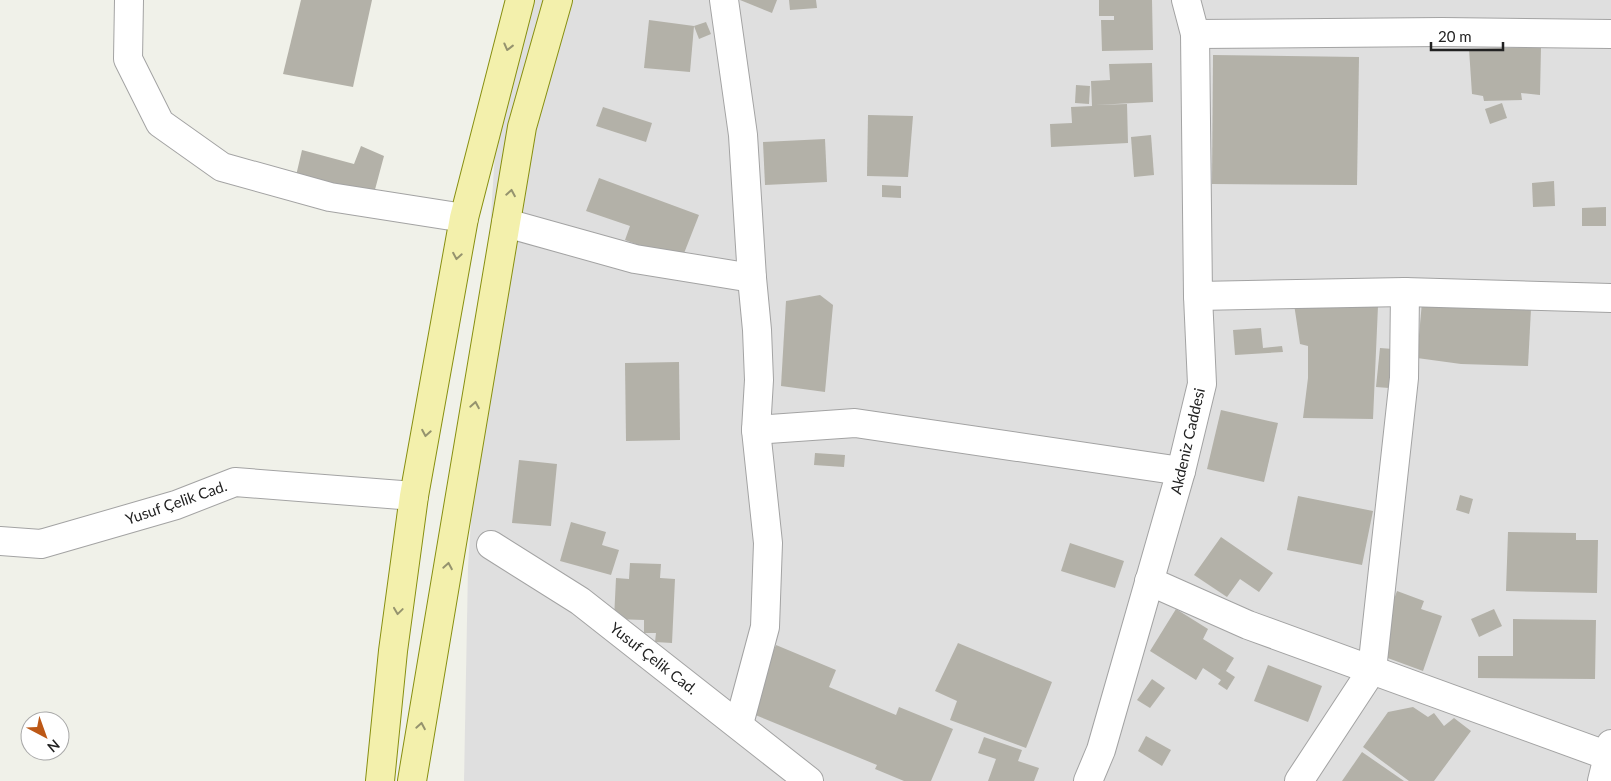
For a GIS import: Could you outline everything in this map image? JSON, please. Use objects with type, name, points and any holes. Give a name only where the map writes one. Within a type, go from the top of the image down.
[{"type":"main road","points":[[380,781],[393,651],[414,496],[464,218],[520,0]]},
{"type":"main road","points":[[412,781],[522,127],[558,0]]},
{"type":"street","points":[[128,0],[128,59],[160,123],[222,167],[330,197],[464,218]]},
{"type":"street","points":[[724,0],[743,135],[757,330],[759,380],[756,430],[768,543],[765,626],[739,724]]},
{"type":"street","name":"Akdeniz Caddesi","points":[[1088,781],[1101,750],[1181,471],[1202,384],[1198,296],[1195,34],[1186,0]]},
{"type":"street","points":[[1195,34],[1442,32],[1611,34]]},
{"type":"street","points":[[506,223],[635,259],[752,278]]},
{"type":"street","points":[[1198,296],[1405,292],[1611,298]]},
{"type":"street","points":[[1299,781],[1372,670],[1404,378],[1405,292]]},
{"type":"street","points":[[756,430],[855,423],[1181,471]]},
{"type":"street","name":"Yusuf Çelik Cad.","points":[[0,541],[41,544],[176,505],[235,482],[414,496]]},
{"type":"street","name":"Yusuf Çelik Cad.","points":[[491,545],[580,600],[809,781]]},
{"type":"street","points":[[1149,581],[1248,624],[1608,760]]},
{"type":"shaded area","points":[[505,0],[1611,0],[1611,781],[464,781],[468,567]]},
{"type":"building","points":[[301,0],[372,0],[353,87],[283,74]]},
{"type":"building","points":[[740,0],[777,0],[772,13]]},
{"type":"building","points":[[789,0],[816,0],[817,8],[790,10]]},
{"type":"building","points":[[1099,0],[1152,0],[1153,50],[1102,51],[1101,20],[1114,20],[1114,16],[1099,16]]},
{"type":"building","points":[[649,20],[694,26],[690,72],[644,68]]},
{"type":"building","points":[[706,22],[711,34],[699,39],[694,26]]},
{"type":"building","points":[[1541,47],[1540,95],[1521,93],[1522,100],[1484,101],[1483,96],[1472,94],[1469,49]]},
{"type":"building","points":[[1213,55],[1359,57],[1357,185],[1212,184]]},
{"type":"building","points":[[1152,63],[1153,102],[1095,105],[1127,104],[1128,143],[1051,147],[1050,124],[1072,123],[1071,107],[1092,106],[1091,81],[1110,80],[1109,64]]},
{"type":"building","points":[[1076,85],[1090,86],[1089,104],[1075,103]]},
{"type":"building","points":[[1502,103],[1507,118],[1490,124],[1485,109]]},
{"type":"building","points":[[603,107],[652,123],[646,142],[596,126]]},
{"type":"building","points":[[868,115],[913,116],[908,177],[867,176]]},
{"type":"building","points":[[1151,135],[1154,175],[1134,177],[1131,137]]},
{"type":"building","points":[[825,139],[827,182],[765,185],[763,142]]},
{"type":"building","points":[[361,146],[384,156],[373,197],[295,180],[302,150],[354,164]]},
{"type":"building","points":[[599,178],[699,215],[681,261],[625,240],[630,226],[586,211]]},
{"type":"building","points":[[1554,181],[1555,206],[1533,207],[1532,183]]},
{"type":"building","points":[[882,185],[901,186],[901,198],[882,197]]},
{"type":"building","points":[[1606,207],[1606,226],[1582,226],[1582,208]]},
{"type":"building","points":[[820,295],[833,305],[825,392],[781,386],[786,301]]},
{"type":"building","points":[[1422,302],[1531,309],[1528,366],[1461,364],[1417,358]]},
{"type":"building","points":[[1294,304],[1378,306],[1373,419],[1303,418],[1308,378],[1308,346],[1300,344]]},
{"type":"building","points":[[1261,328],[1263,348],[1282,346],[1283,352],[1235,355],[1233,330]]},
{"type":"building","points":[[1380,348],[1393,349],[1389,388],[1376,387]]},
{"type":"building","points":[[679,362],[680,440],[626,441],[625,363]]},
{"type":"building","points":[[1221,410],[1278,423],[1264,482],[1207,469]]},
{"type":"building","points":[[815,453],[845,455],[844,467],[814,465]]},
{"type":"building","points":[[519,460],[557,464],[551,526],[512,523]]},
{"type":"building","points":[[1460,495],[1473,499],[1469,514],[1456,510]]},
{"type":"building","points":[[1298,496],[1373,511],[1362,565],[1287,550]]},
{"type":"building","points":[[571,522],[606,532],[602,545],[619,550],[611,575],[560,561]]},
{"type":"building","points":[[1508,532],[1576,533],[1576,540],[1598,540],[1597,593],[1506,591]]},
{"type":"building","points":[[1221,537],[1273,573],[1259,592],[1240,579],[1227,597],[1194,575]]},
{"type":"building","points":[[1070,543],[1124,561],[1115,588],[1061,571]]},
{"type":"building","points":[[630,563],[661,564],[660,578],[675,579],[672,643],[655,642],[656,633],[644,633],[644,620],[614,619],[616,578],[629,579]]},
{"type":"building","points":[[1397,591],[1424,601],[1421,609],[1442,616],[1423,671],[1374,653]]},
{"type":"building","points":[[1176,609],[1208,629],[1203,639],[1234,658],[1226,671],[1235,677],[1227,690],[1218,684],[1221,680],[1203,668],[1196,680],[1150,651]]},
{"type":"building","points":[[1494,609],[1502,626],[1479,637],[1471,619]]},
{"type":"building","points":[[1513,619],[1596,620],[1595,679],[1478,678],[1478,656],[1513,656]]},
{"type":"building","points":[[958,643],[1052,682],[1026,748],[950,720],[957,701],[935,691]]},
{"type":"building","points":[[776,645],[836,670],[829,687],[896,715],[899,707],[953,729],[931,781],[904,781],[875,769],[877,765],[748,712]]},
{"type":"building","points":[[1268,665],[1322,686],[1308,722],[1254,701]]},
{"type":"building","points":[[1152,679],[1165,688],[1150,708],[1137,700]]},
{"type":"building","points":[[1413,707],[1428,717],[1434,713],[1444,726],[1454,718],[1471,731],[1434,781],[1409,781],[1363,747],[1388,712]]},
{"type":"building","points":[[1146,736],[1171,750],[1162,766],[1138,751]]},
{"type":"building","points":[[984,737],[1022,750],[1018,761],[1039,768],[1034,781],[988,781],[996,759],[978,753]]},
{"type":"building","points":[[1362,752],[1404,781],[1342,781]]}]
